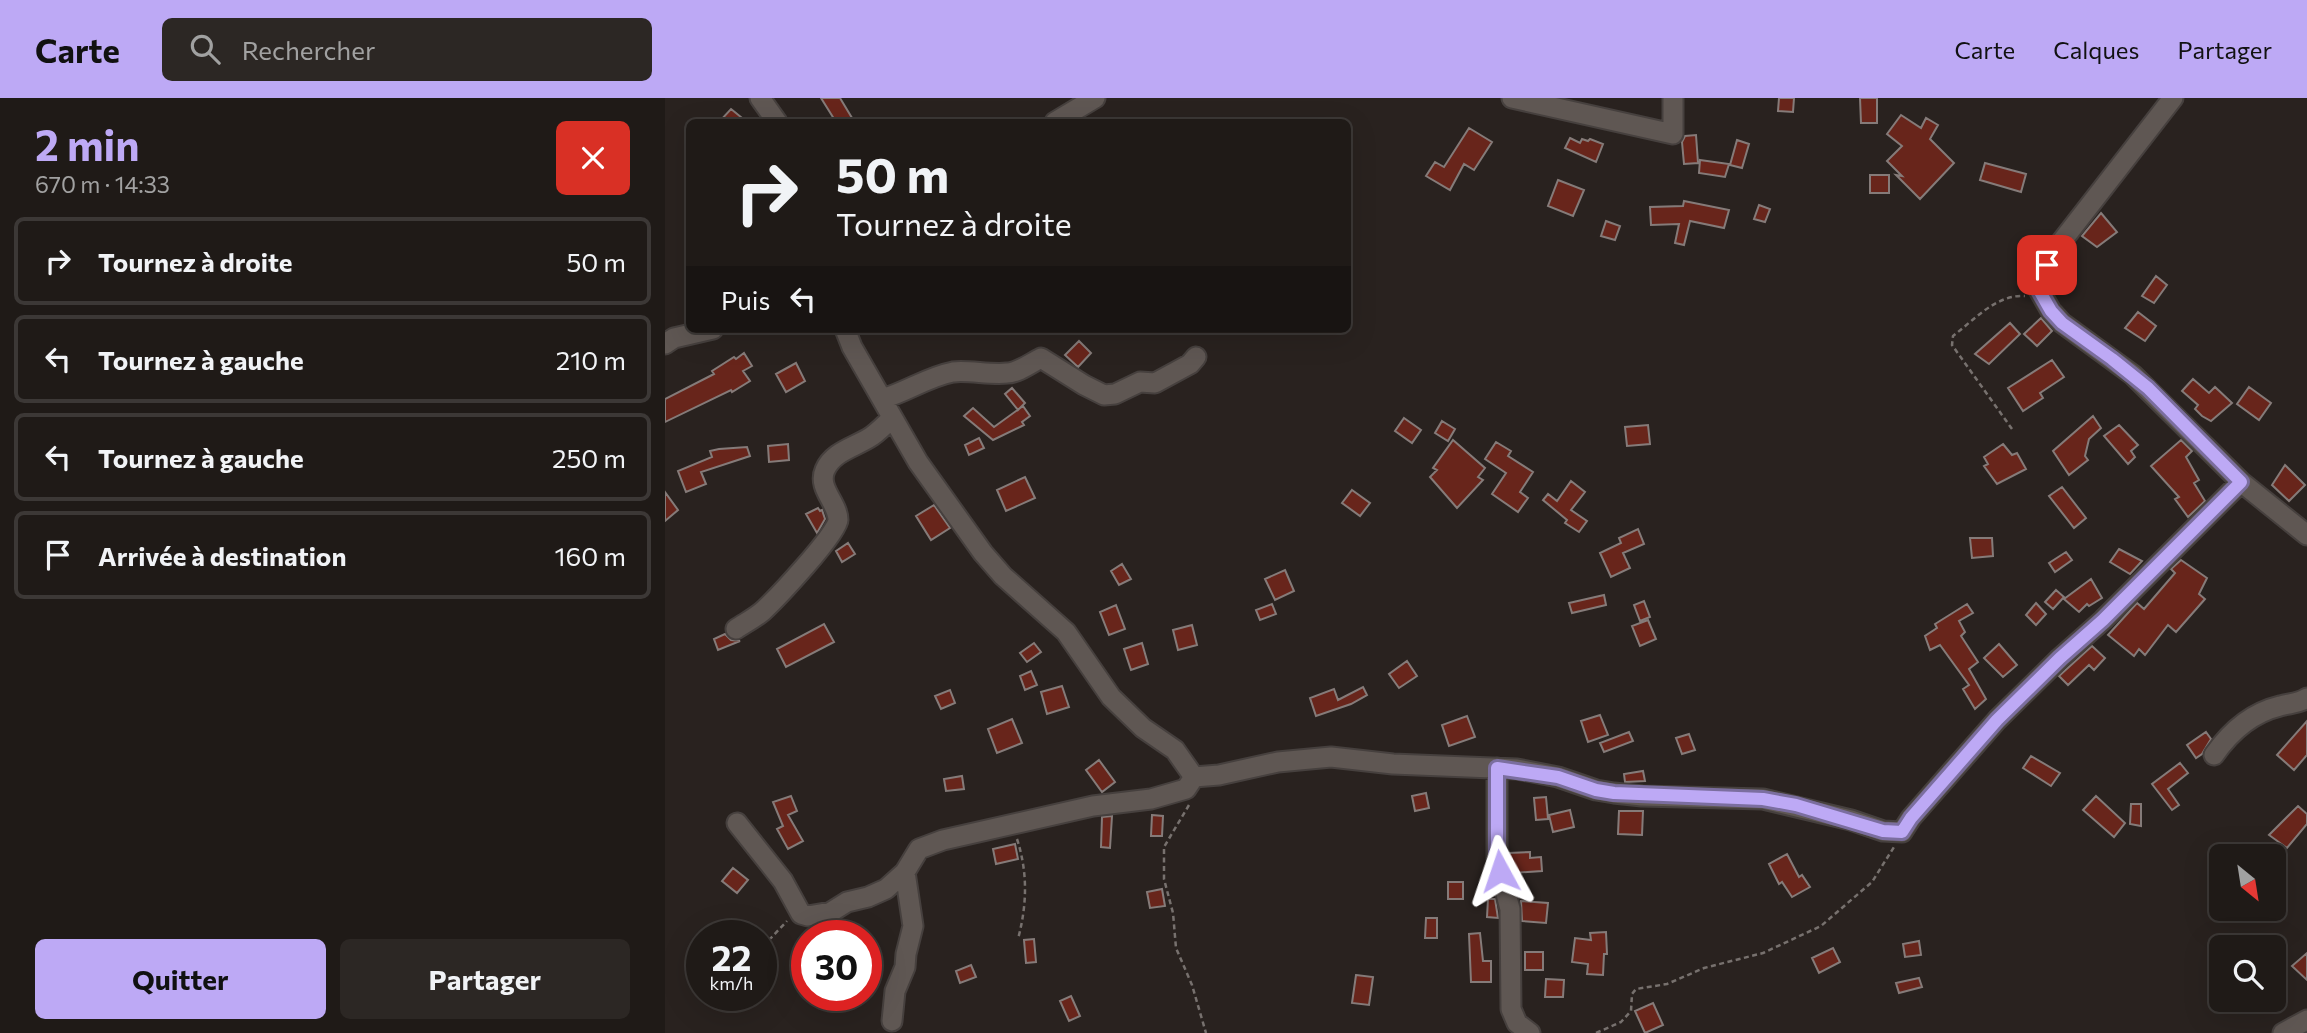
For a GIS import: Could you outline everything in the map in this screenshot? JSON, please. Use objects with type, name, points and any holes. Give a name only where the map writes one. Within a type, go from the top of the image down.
[{"type":"street","points":[[760,98],[775,119]]},
{"type":"street","points":[[1060,119],[1095,98]]},
{"type":"street","points":[[1512,98],[1673,134],[1673,98]]},
{"type":"street","points":[[2173,98],[2062,241],[2038,284],[2043,297],[2062,323],[2148,388],[2241,482],[2307,535]]},
{"type":"street","points":[[665,344],[674,338],[695,333]]},
{"type":"street","points":[[847,333],[918,462],[983,553],[1003,576],[1066,632],[1111,697],[1143,728],[1175,750],[1190,783]]},
{"type":"street","points":[[882,399],[901,394],[920,382],[943,375],[957,372],[1010,374],[1041,358],[1104,395],[1115,394],[1140,382],[1155,383],[1190,364],[1196,357]]},
{"type":"street","points":[[736,629],[762,612],[834,532],[838,524],[838,514],[825,490],[823,478],[832,457],[873,436],[892,418]]},
{"type":"street","points":[[737,822],[783,881],[801,914],[808,916],[831,912],[847,902],[868,898],[886,888],[905,872],[919,849],[943,839],[1093,806],[1151,799],[1190,783],[1277,762],[1331,757],[1393,764],[1497,768],[1558,777],[1614,793],[1763,799],[1807,808],[1883,831],[1902,832],[1911,818],[1997,720],[2103,620],[2241,482]]},
{"type":"street","points":[[2214,755],[2228,735],[2256,715],[2279,706],[2299,703],[2307,698]]},
{"type":"street","points":[[1497,768],[1497,859],[1510,909],[1511,1009],[1517,1023],[1530,1033]]},
{"type":"street","points":[[892,1021],[895,991],[905,967],[913,926],[905,872]]},
{"type":"street","points":[[2283,1033],[2307,1020]]},
{"type":"path","points":[[2012,429],[1952,345],[1952,340],[1953,336],[2003,298],[2015,295],[2043,297]]},
{"type":"path","points":[[1190,783],[1189,805],[1164,847],[1164,879],[1173,913],[1176,948],[1192,985],[1206,1033]]},
{"type":"path","points":[[1012,825],[1022,857],[1026,897],[1025,914],[1018,939]]},
{"type":"path","points":[[1596,1033],[1621,1022],[1631,1012],[1632,994],[1636,989],[1667,985],[1704,968],[1763,953],[1821,926],[1872,882],[1902,832]]},
{"type":"path","points":[[777,932],[787,921],[801,914]]},
{"type":"building","points":[[821,98],[840,98],[852,118],[834,119]]},
{"type":"building","points":[[1779,98],[1794,98],[1793,112],[1778,111]]},
{"type":"building","points":[[1860,98],[1877,98],[1877,123],[1861,123]]},
{"type":"building","points":[[731,109],[743,119],[722,119]]},
{"type":"building","points":[[1901,115],[1921,128],[1926,118],[1938,125],[1930,139],[1954,163],[1920,199],[1896,175],[1902,176],[1887,161],[1902,146],[1887,134]]},
{"type":"building","points":[[1469,128],[1492,142],[1474,170],[1464,164],[1450,190],[1426,176],[1435,162],[1444,167]]},
{"type":"building","points":[[1696,135],[1698,163],[1684,164],[1682,142],[1685,136]]},
{"type":"building","points":[[1570,138],[1580,143],[1582,139],[1590,139],[1603,144],[1596,162],[1565,148]]},
{"type":"building","points":[[1737,140],[1749,144],[1742,168],[1730,165]]},
{"type":"building","points":[[1700,160],[1729,164],[1725,177],[1699,173]]},
{"type":"building","points":[[1985,163],[2026,174],[2021,192],[1980,180]]},
{"type":"building","points":[[1870,175],[1889,175],[1889,193],[1870,193]]},
{"type":"building","points":[[1558,180],[1584,190],[1573,216],[1548,206]]},
{"type":"building","points":[[1684,201],[1729,210],[1724,228],[1690,221],[1684,245],[1675,243],[1679,224],[1651,225],[1650,207],[1683,206]]},
{"type":"building","points":[[1759,205],[1770,209],[1765,222],[1754,219]]},
{"type":"building","points":[[2101,213],[2117,232],[2097,247],[2082,236]]},
{"type":"building","points":[[1606,221],[1620,226],[1615,240],[1601,236]]},
{"type":"building","points":[[2156,276],[2167,285],[2154,303],[2142,296]]},
{"type":"building","points":[[2138,312],[2156,326],[2145,341],[2125,328]]},
{"type":"building","points":[[2041,318],[2052,331],[2037,346],[2024,334]]},
{"type":"building","points":[[2010,323],[2020,334],[1989,364],[1975,354]]},
{"type":"building","points":[[1079,341],[1091,353],[1078,367],[1065,355]]},
{"type":"building","points":[[744,353],[752,366],[743,371],[750,381],[665,422],[665,399],[714,374],[712,371]]},
{"type":"building","points":[[2052,360],[2064,377],[2040,393],[2043,398],[2023,411],[2008,388]]},
{"type":"building","points":[[796,363],[805,381],[786,392],[776,374]]},
{"type":"building","points":[[2193,379],[2209,393],[2215,387],[2232,403],[2211,421],[2202,416],[2195,409],[2198,405],[2182,391]]},
{"type":"building","points":[[2249,387],[2271,403],[2259,420],[2237,404]]},
{"type":"building","points":[[1012,388],[1025,403],[1018,410],[1005,394]]},
{"type":"building","points":[[1023,406],[1030,416],[1022,422],[1024,425],[993,440],[964,416],[973,408],[994,427]]},
{"type":"building","points":[[2093,416],[2101,428],[2089,439],[2085,456],[2088,460],[2069,475],[2053,451]]},
{"type":"building","points":[[1404,418],[1421,430],[1412,443],[1395,431]]},
{"type":"building","points":[[1442,421],[1455,429],[1448,441],[1435,433]]},
{"type":"building","points":[[1648,425],[1650,444],[1627,446],[1625,427]]},
{"type":"building","points":[[2119,425],[2138,445],[2131,451],[2135,457],[2128,464],[2104,436]]},
{"type":"building","points":[[979,438],[984,448],[969,455],[965,445]]},
{"type":"building","points":[[1453,440],[1485,468],[1478,477],[1483,480],[1457,508],[1430,477],[1437,470],[1433,468]]},
{"type":"building","points":[[2181,440],[2192,451],[2186,457],[2199,480],[2194,483],[2205,501],[2188,517],[2175,499],[2179,497],[2151,466]]},
{"type":"building","points":[[1496,442],[1511,451],[1508,456],[1533,472],[1520,492],[1528,498],[1518,512],[1492,494],[1506,473],[1485,459]]},
{"type":"building","points":[[788,444],[789,460],[769,462],[768,446]]},
{"type":"building","points":[[2003,444],[2012,455],[2017,453],[2026,469],[1997,484],[1984,466],[1988,464],[1984,457]]},
{"type":"building","points":[[747,447],[750,456],[701,472],[706,484],[686,492],[678,471],[712,457],[710,451]]},
{"type":"building","points":[[2285,465],[2305,485],[2289,501],[2272,485]]},
{"type":"building","points":[[1025,477],[1035,498],[1006,511],[997,490]]},
{"type":"building","points":[[1571,481],[1585,492],[1571,510],[1587,521],[1579,532],[1565,523],[1567,520],[1543,500],[1548,494],[1557,501]]},
{"type":"building","points":[[2062,487],[2086,518],[2074,528],[2049,496]]},
{"type":"building","points":[[1352,490],[1370,503],[1360,516],[1342,503]]},
{"type":"building","points":[[665,492],[678,510],[665,521]]},
{"type":"building","points":[[934,505],[950,528],[931,540],[916,516]]},
{"type":"building","points":[[818,508],[822,510],[825,519],[817,533],[806,514]]},
{"type":"building","points":[[1638,529],[1644,544],[1623,553],[1630,568],[1611,577],[1600,553],[1621,543],[1619,538]]},
{"type":"building","points":[[1970,538],[1992,538],[1993,556],[1972,558]]},
{"type":"building","points":[[848,543],[855,554],[842,562],[836,551]]},
{"type":"building","points":[[2119,549],[2142,561],[2130,574],[2110,562]]},
{"type":"building","points":[[2066,552],[2072,560],[2055,572],[2049,563]]},
{"type":"building","points":[[2181,560],[2207,578],[2199,594],[2205,599],[2176,632],[2168,625],[2145,655],[2139,649],[2134,656],[2108,635],[2137,603],[2144,609],[2175,573],[2171,569]]},
{"type":"building","points":[[1122,564],[1131,579],[1119,585],[1111,571]]},
{"type":"building","points":[[1285,570],[1294,591],[1275,600],[1265,579]]},
{"type":"building","points":[[2091,579],[2102,598],[2089,606],[2087,604],[2079,612],[2064,599]]},
{"type":"building","points":[[2056,590],[2064,597],[2053,609],[2045,602]]},
{"type":"building","points":[[1604,595],[1606,605],[1572,613],[1569,603]]},
{"type":"building","points":[[1644,601],[1650,617],[1640,621],[1634,605]]},
{"type":"building","points":[[2036,603],[2046,614],[2036,625],[2026,615]]},
{"type":"building","points":[[1272,604],[1276,614],[1260,620],[1256,610]]},
{"type":"building","points":[[1967,604],[1973,613],[1959,621],[1965,632],[1961,636],[1978,662],[1969,669],[1986,699],[1975,709],[1963,689],[1969,685],[1940,645],[1930,650],[1925,636],[1937,628],[1935,624]]},
{"type":"building","points":[[1116,605],[1125,629],[1109,635],[1100,612]]},
{"type":"building","points":[[1648,620],[1656,639],[1640,646],[1632,626]]},
{"type":"building","points":[[824,624],[834,642],[786,667],[777,649]]},
{"type":"building","points":[[1192,625],[1197,645],[1178,650],[1173,630]]},
{"type":"building","points":[[725,634],[731,640],[740,641],[718,650],[714,639]]},
{"type":"building","points":[[1034,643],[1041,652],[1027,662],[1020,653]]},
{"type":"building","points":[[1142,643],[1148,664],[1131,670],[1124,649]]},
{"type":"building","points":[[1999,644],[2017,665],[2003,677],[1984,658]]},
{"type":"building","points":[[2092,646],[2105,658],[2094,670],[2089,665],[2068,685],[2059,676]]},
{"type":"building","points":[[1407,661],[1417,676],[1399,688],[1389,674]]},
{"type":"building","points":[[1031,671],[1037,685],[1025,690],[1020,676]]},
{"type":"building","points":[[1062,686],[1069,707],[1047,714],[1041,692]]},
{"type":"building","points":[[1363,687],[1367,695],[1351,704],[1316,716],[1310,698],[1334,689],[1338,700]]},
{"type":"building","points":[[950,690],[955,703],[941,709],[935,696]]},
{"type":"building","points":[[1600,715],[1608,735],[1588,742],[1581,721]]},
{"type":"building","points":[[1467,716],[1475,737],[1449,746],[1442,725]]},
{"type":"building","points":[[1012,719],[1022,743],[997,753],[988,729]]},
{"type":"building","points":[[2307,721],[2307,755],[2294,770],[2277,755]]},
{"type":"building","points":[[1629,732],[1633,741],[1604,752],[1600,743]]},
{"type":"building","points":[[2206,732],[2211,739],[2202,754],[2196,758],[2187,745]]},
{"type":"building","points":[[1689,734],[1695,750],[1682,754],[1676,738]]},
{"type":"building","points":[[2031,756],[2060,773],[2051,786],[2023,768]]},
{"type":"building","points":[[1099,760],[1115,782],[1102,792],[1086,770]]},
{"type":"building","points":[[2180,763],[2188,773],[2168,789],[2179,805],[2172,810],[2152,784]]},
{"type":"building","points":[[1643,771],[1645,781],[1625,782],[1624,774]]},
{"type":"building","points":[[962,776],[964,789],[946,791],[944,779]]},
{"type":"building","points":[[1426,793],[1429,808],[1415,811],[1412,796]]},
{"type":"building","points":[[791,796],[797,811],[788,815],[803,841],[788,849],[777,829],[783,826],[773,802]]},
{"type":"building","points":[[2096,796],[2125,823],[2114,837],[2083,810]]},
{"type":"building","points":[[1546,797],[1548,819],[1536,820],[1534,798]]},
{"type":"building","points":[[2131,804],[2141,804],[2141,826],[2130,824]]},
{"type":"building","points":[[2298,806],[2307,814],[2307,824],[2287,848],[2286,844],[2281,844],[2269,835]]},
{"type":"building","points":[[1570,810],[1574,827],[1553,832],[1549,815]]},
{"type":"building","points":[[1619,811],[1643,811],[1642,835],[1618,834]]},
{"type":"building","points":[[1152,815],[1163,816],[1162,836],[1151,836]]},
{"type":"building","points":[[1112,816],[1110,848],[1101,847],[1102,817]]},
{"type":"building","points":[[1015,844],[1018,859],[996,864],[993,849]]},
{"type":"building","points":[[1530,852],[1530,858],[1541,857],[1542,871],[1513,873],[1509,853]]},
{"type":"building","points":[[1787,854],[1799,877],[1802,875],[1810,887],[1792,897],[1782,882],[1779,884],[1769,864]]},
{"type":"building","points":[[733,868],[748,880],[737,893],[722,881]]},
{"type":"building","points":[[1448,882],[1463,882],[1463,899],[1448,899]]},
{"type":"building","points":[[1162,889],[1165,906],[1150,908],[1147,892]]},
{"type":"building","points":[[1488,899],[1495,899],[1498,918],[1487,917]]},
{"type":"building","points":[[1521,901],[1548,903],[1546,923],[1522,921]]},
{"type":"building","points":[[1426,918],[1437,918],[1437,938],[1425,938]]},
{"type":"building","points":[[1606,932],[1607,954],[1604,954],[1603,975],[1587,974],[1588,964],[1572,962],[1575,938],[1591,940],[1590,933]]},
{"type":"building","points":[[1480,933],[1483,961],[1491,961],[1491,982],[1471,982],[1469,934]]},
{"type":"building","points":[[1034,939],[1036,962],[1026,963],[1024,940]]},
{"type":"building","points":[[1919,941],[1921,955],[1905,957],[1903,944]]},
{"type":"building","points":[[1833,948],[1840,962],[1819,973],[1812,958]]},
{"type":"building","points":[[1525,952],[1543,952],[1543,970],[1525,970]]},
{"type":"building","points":[[2307,953],[2307,980],[2292,966]]},
{"type":"building","points":[[971,965],[976,977],[960,983],[956,971]]},
{"type":"building","points":[[1356,975],[1373,977],[1369,1005],[1352,1003]]},
{"type":"building","points":[[1919,978],[1922,987],[1899,993],[1896,983]]},
{"type":"building","points":[[1546,979],[1564,980],[1563,997],[1545,997]]},
{"type":"building","points":[[1071,996],[1080,1016],[1069,1021],[1060,1001]]},
{"type":"building","points":[[1653,1003],[1663,1025],[1645,1033],[1635,1011]]},
{"type":"route","points":[[1500,871],[1497,859],[1497,768],[1558,777],[1614,793],[1763,799],[1796,805],[1883,831],[1902,832],[1911,818],[1997,720],[2103,620],[2241,482],[2148,388],[2062,323],[2051,311],[2038,284],[2047,265]]}]
